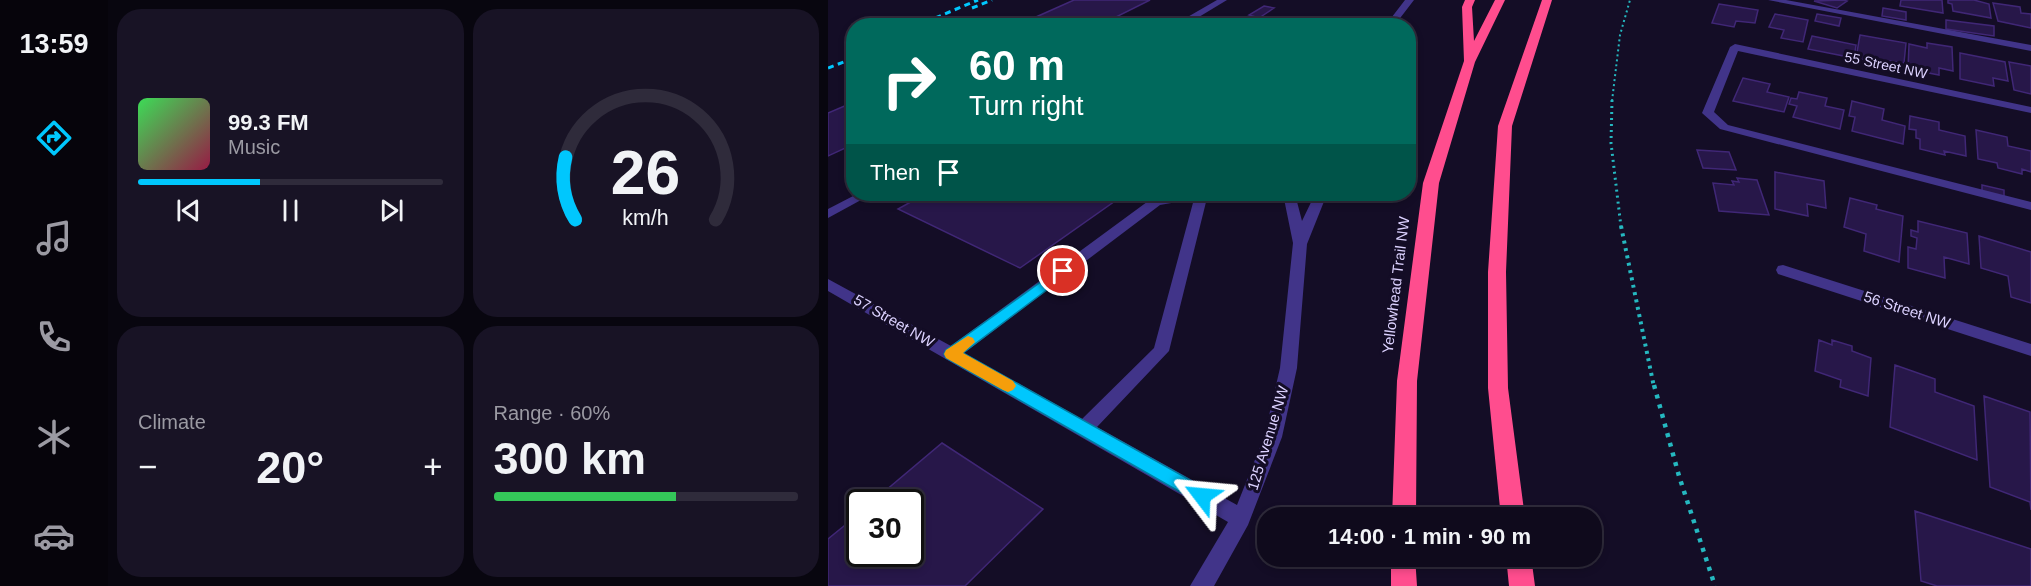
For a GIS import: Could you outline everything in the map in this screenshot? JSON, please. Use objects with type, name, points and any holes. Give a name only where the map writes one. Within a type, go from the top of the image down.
[{"type":"highway","points":[[1469,62],[1467,6],[1470,0]]},
{"type":"highway","name":"Yellowhead Trail NW","points":[[1404,507],[1407,381],[1431,183],[1469,62],[1500,0]]},
{"type":"highway","points":[[1512,507],[1498,388],[1497,272],[1505,126],[1547,0]]},
{"type":"highway","points":[[1403,567],[1404,586]]},
{"type":"highway","points":[[1519,567],[1522,586]]},
{"type":"street","points":[[1190,18],[1223,0]]},
{"type":"street","points":[[1395,18],[1410,0]]},
{"type":"street","points":[[1772,0],[2031,48]]},
{"type":"street","name":"55 Street NW","points":[[2031,110],[1735,47],[1707,113],[1724,127],[2031,206]]},
{"type":"street","points":[[828,214],[853,201]]},
{"type":"street","points":[[951,354],[1156,202],[1162,201]]},
{"type":"street","points":[[1084,429],[1161,351],[1198,201]]},
{"type":"street","name":"125 Avenue NW","points":[[1291,201],[1300,243]]},
{"type":"street","name":"125 Avenue NW","points":[[1201,586],[1241,518],[1262,466],[1286,386],[1300,243],[1318,201]]},
{"type":"street","name":"56 Street NW","points":[[1783,270],[2031,350]]},
{"type":"street","name":"57 Street NW","points":[[828,284],[1241,518]]},
{"type":"path","points":[[1630,0],[1619,39],[1613,75],[1611,130],[1620,228],[1647,365],[1693,524],[1715,586]]},
{"type":"building","points":[[1074,0],[1150,0],[1114,18],[1036,17]]},
{"type":"building","points":[[1901,0],[1942,0],[1943,13],[1900,6]]},
{"type":"building","points":[[1948,0],[1974,0],[1989,4],[1991,18],[1953,11],[1952,4],[1948,3]]},
{"type":"building","points":[[1814,1],[1847,1],[1837,8]]},
{"type":"building","points":[[1993,3],[2020,7],[2021,13],[2031,14],[2031,28],[1998,21]]},
{"type":"building","points":[[1719,4],[1758,10],[1755,23],[1736,21],[1734,27],[1712,23]]},
{"type":"building","points":[[1264,6],[1274,8],[1259,18],[1249,15]]},
{"type":"building","points":[[1883,8],[1906,12],[1906,20],[1882,16]]},
{"type":"building","points":[[1775,14],[1808,20],[1803,42],[1781,38],[1784,30],[1769,27]]},
{"type":"building","points":[[1817,14],[1841,18],[1839,26],[1815,21]]},
{"type":"building","points":[[1946,20],[1994,26],[1994,36],[1946,29]]},
{"type":"building","points":[[1860,35],[1906,43],[1904,63],[1890,61],[1890,65],[1856,58]]},
{"type":"building","points":[[1812,36],[1856,45],[1854,58],[1808,49]]},
{"type":"building","points":[[1927,43],[1952,47],[1953,71],[1939,68],[1939,75],[1908,69],[1909,44],[1927,48]]},
{"type":"building","points":[[1960,53],[2005,62],[2008,81],[1993,78],[1994,86],[1960,79]]},
{"type":"building","points":[[2009,62],[2031,66],[2031,94],[2014,90]]},
{"type":"building","points":[[1743,78],[1770,84],[1767,92],[1789,97],[1784,112],[1733,101]]},
{"type":"building","points":[[1799,92],[1827,98],[1825,106],[1844,110],[1840,129],[1793,117],[1797,106],[1789,104],[1791,98],[1797,99]]},
{"type":"building","points":[[1852,101],[1884,109],[1882,120],[1905,126],[1903,144],[1852,131],[1855,117],[1849,116]]},
{"type":"building","points":[[846,105],[846,148],[828,156],[828,113]]},
{"type":"building","points":[[1910,116],[1939,122],[1939,130],[1965,136],[1966,156],[1944,151],[1945,155],[1920,149],[1920,139],[1916,138],[1916,130],[1909,129]]},
{"type":"building","points":[[1976,130],[2007,137],[2008,146],[2031,151],[2031,172],[2022,169],[2022,174],[1998,168],[1997,163],[1978,159]]},
{"type":"building","points":[[1697,150],[1729,152],[1736,170],[1703,168]]},
{"type":"building","points":[[1775,172],[1824,181],[1826,208],[1807,204],[1808,216],[1775,209]]},
{"type":"building","points":[[1737,178],[1757,180],[1769,215],[1719,211],[1713,183],[1734,185],[1732,181],[1739,182]]},
{"type":"building","points":[[1982,185],[2004,190],[2004,198],[1982,193]]},
{"type":"building","points":[[1850,198],[1877,205],[1876,209],[1903,216],[1899,262],[1864,251],[1866,234],[1844,227]]},
{"type":"building","points":[[912,201],[1115,201],[1020,268],[898,209]]},
{"type":"building","points":[[1918,221],[1967,233],[1969,264],[1944,257],[1945,278],[1908,268],[1908,247],[1916,249],[1917,238],[1911,236],[1911,230],[1918,232]]},
{"type":"building","points":[[1979,236],[2031,252],[2031,303],[2011,297],[2008,276],[1981,268]]},
{"type":"building","points":[[1819,340],[1832,345],[1832,340],[1852,346],[1852,351],[1871,358],[1868,396],[1840,387],[1841,380],[1815,371]]},
{"type":"building","points":[[1895,365],[1935,379],[1935,392],[1974,406],[1977,460],[1890,427]]},
{"type":"building","points":[[1984,396],[2030,412],[2031,510],[2030,502],[1990,487]]},
{"type":"building","points":[[942,443],[1043,509],[965,586],[828,586],[828,539],[846,524],[846,567],[924,567],[924,489],[887,489]]},
{"type":"building","points":[[1915,511],[2031,549],[2031,586],[1937,586],[1921,581]]},
{"type":"railway","points":[[935,18],[978,0]]},
{"type":"railway","points":[[972,8],[992,0]]},
{"type":"railway","points":[[828,68],[846,61]]},
{"type":"slow traffic","points":[[968,342],[951,354],[1008,386]]},
{"type":"route","points":[[1063,271],[951,354],[1202,496]]}]
